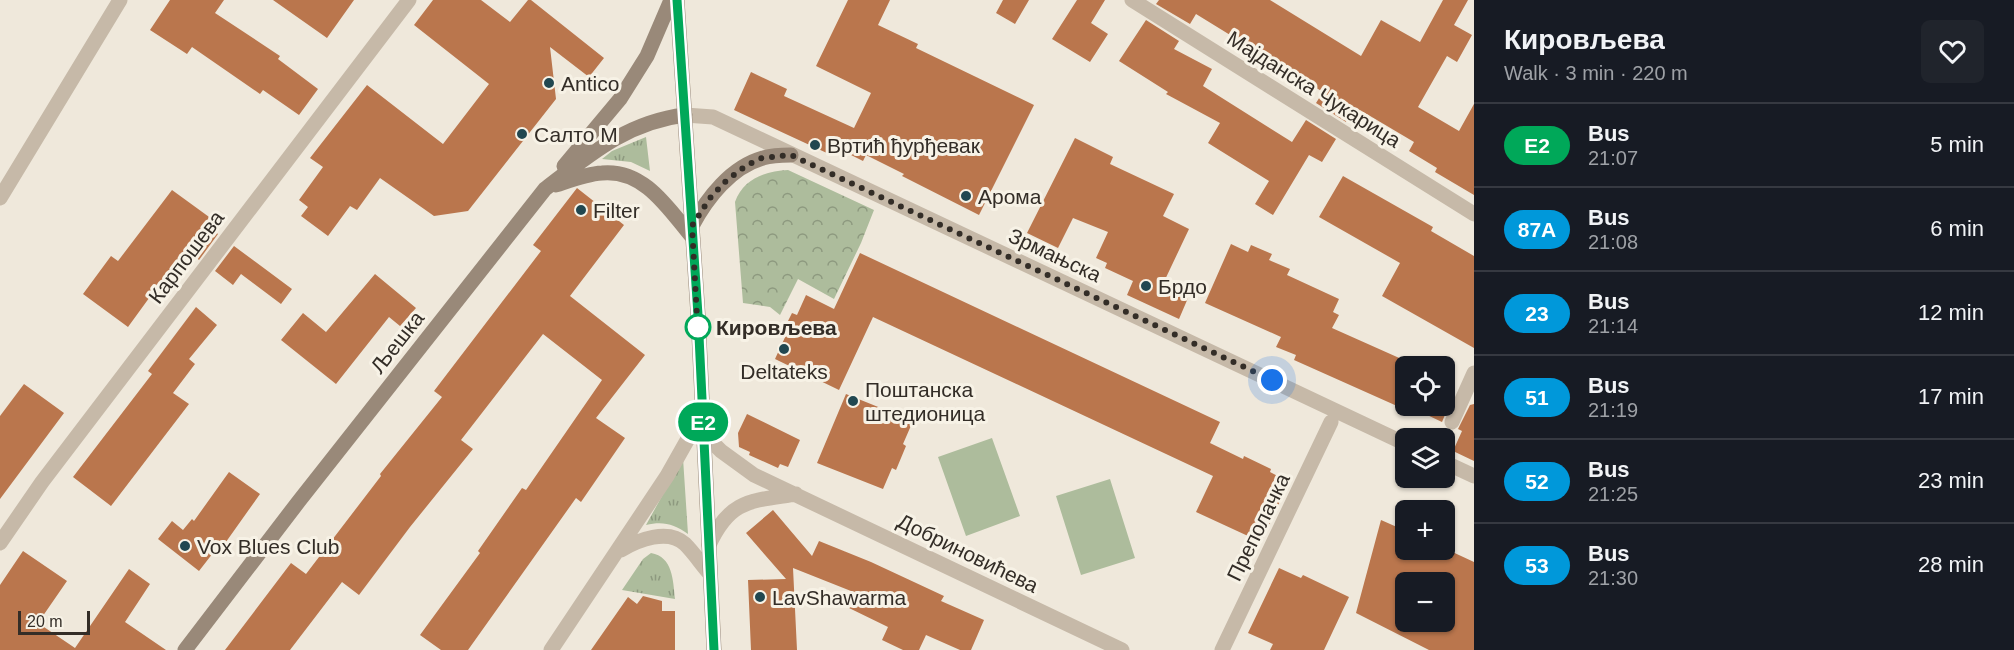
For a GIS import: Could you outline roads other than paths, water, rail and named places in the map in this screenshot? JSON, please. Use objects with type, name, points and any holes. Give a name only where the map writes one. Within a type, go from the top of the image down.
[{"type":"main road","points":[[545,189],[620,99],[647,57],[671,0]]},
{"type":"main road","points":[[677,0],[704,434],[714,650]]},
{"type":"main road","name":"Љешка","points":[[185,650],[298,501],[545,189],[595,151],[625,132],[652,121],[685,115]]},
{"type":"main road","points":[[692,232],[710,198],[726,181],[747,165],[762,158],[791,155]]},
{"type":"main road","points":[[545,189],[603,172],[629,177],[649,188],[692,232]]},
{"type":"street","points":[[0,198],[120,0]]},
{"type":"street","name":"Карпошева","points":[[0,543],[42,482],[409,0]]},
{"type":"street","name":"Мајданска Чукарица","points":[[1132,0],[1474,214]]},
{"type":"street","name":"Зрмањска","points":[[685,115],[713,117],[1395,439]]},
{"type":"street","points":[[1452,422],[1474,373]]},
{"type":"street","points":[[550,650],[667,476],[702,414]]},
{"type":"street","name":"Преполачка","points":[[1222,650],[1331,422]]},
{"type":"street","name":"Добриновићева","points":[[704,434],[721,451],[754,475],[1122,650]]},
{"type":"street","points":[[1455,467],[1474,476]]},
{"type":"street","points":[[709,544],[723,519],[734,509],[752,501],[796,494]]},
{"type":"street","points":[[618,551],[649,538],[674,538],[685,544],[710,574]]},
{"type":"place","name":"Antico","points":[[549,83]]},
{"type":"place","name":"Салто М","points":[[522,134]]},
{"type":"place","name":"Вртић ђурђевак","points":[[815,145]]},
{"type":"place","name":"Арома","points":[[966,196]]},
{"type":"place","name":"Filter","points":[[581,210]]},
{"type":"place","name":"Брдо","points":[[1146,286]]},
{"type":"place","name":"Кировљева","points":[[698,327]]},
{"type":"place","name":"Deltateks","points":[[784,349]]},
{"type":"place","name":"Поштанска штедионица","points":[[853,401]]},
{"type":"place","name":"Vox Blues Club","points":[[185,546]]},
{"type":"place","name":"LavShawarma","points":[[760,597]]}]
